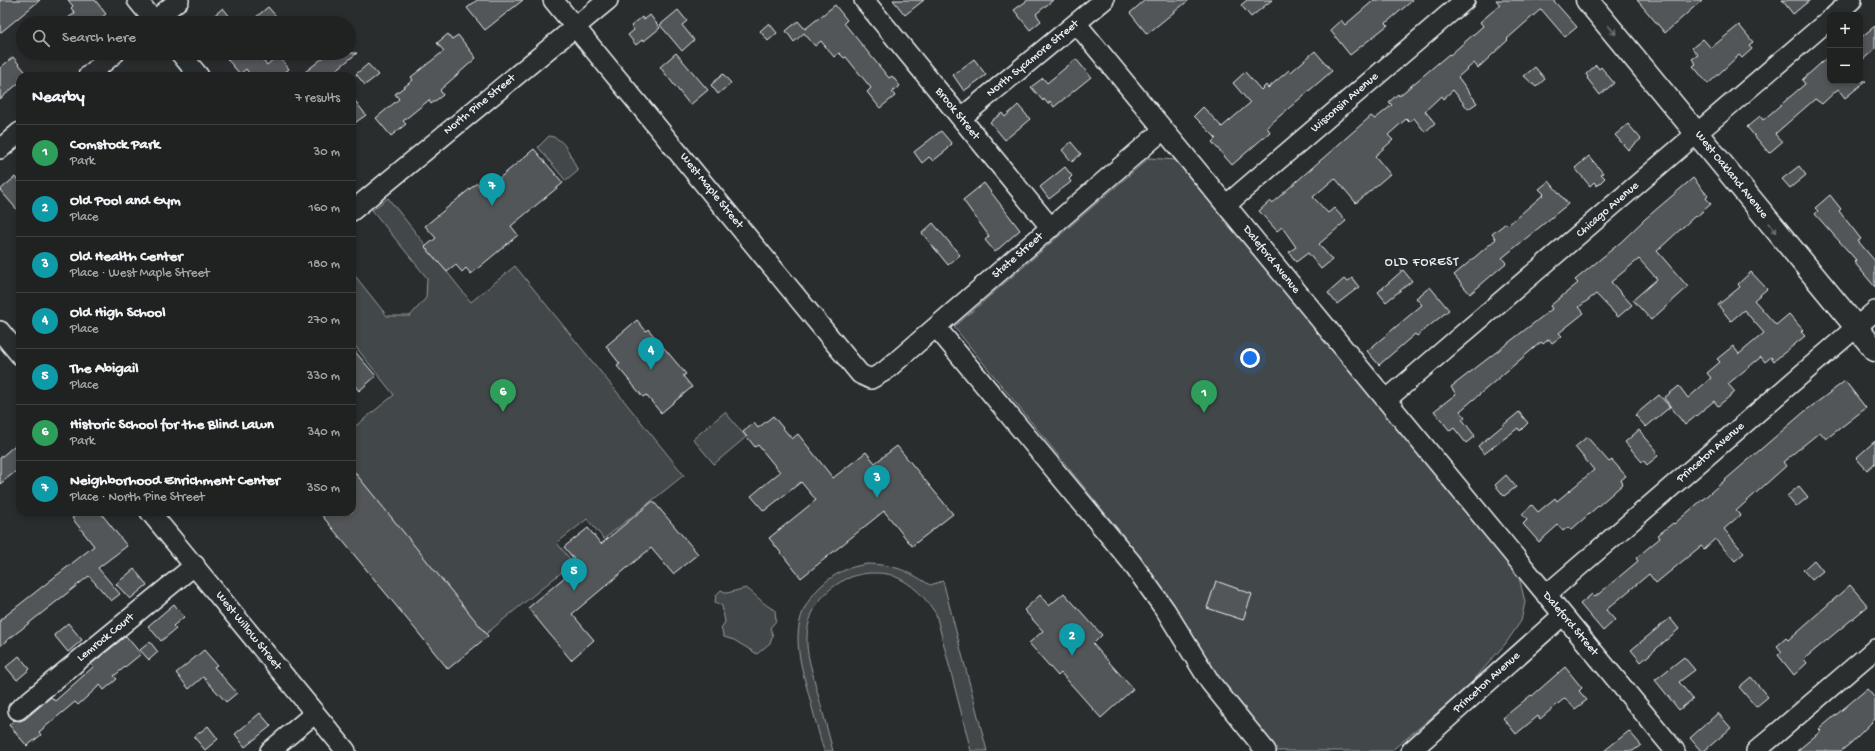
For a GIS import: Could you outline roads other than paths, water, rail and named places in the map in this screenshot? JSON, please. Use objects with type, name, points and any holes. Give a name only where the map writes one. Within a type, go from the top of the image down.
[{"type":"main road","name":"West Oakland Avenue","points":[[1587,0],[1875,350]]},
{"type":"street","points":[[137,0],[149,16]]},
{"type":"street","points":[[161,16],[180,0]]},
{"type":"street","name":"West Maple Street","points":[[553,0],[860,374],[871,379]]},
{"type":"street","name":"North Pine Street","points":[[356,208],[608,0]]},
{"type":"street","name":"Brook Street","points":[[864,0],[1051,228]]},
{"type":"street","name":"North Sycamore Street","points":[[961,118],[1104,0]]},
{"type":"street","name":"Wisconsin Avenue","points":[[1226,205],[1465,0]]},
{"type":"street","points":[[1838,12],[1852,0]]},
{"type":"street","name":"Chicago Avenue","points":[[1386,400],[1827,22]]},
{"type":"street","name":"Daleford Avenue","points":[[1076,24],[1466,497]]},
{"type":"street","points":[[93,72],[107,60]]},
{"type":"street","points":[[186,60],[196,72]]},
{"type":"street","name":"State Street","points":[[871,379],[885,371],[1164,130]]},
{"type":"street","points":[[0,149],[16,135]]},
{"type":"street","name":"Princeton Avenue","points":[[1546,595],[1875,311]]},
{"type":"street","points":[[936,327],[1131,562],[1166,611],[1189,651],[1210,682],[1266,751]]},
{"type":"street","points":[[0,330],[16,350]]},
{"type":"street","name":"Daleford Street","points":[[1466,497],[1675,751]]},
{"type":"street","name":"West Willow Street","points":[[153,516],[314,714],[346,751]]},
{"type":"street","name":"Lemrock Court","points":[[18,710],[194,565]]},
{"type":"street","name":"Princeton Avenue","points":[[1411,751],[1563,615]]},
{"type":"street","points":[[1756,751],[1875,648]]},
{"type":"street","points":[[270,751],[314,714]]},
{"type":"place","name":"Neighborhood Enrichment Center","points":[[492,206]]},
{"type":"place","name":"Old High School","points":[[651,370]]},
{"type":"place","name":"Historic School for the Blind Lawn","points":[[503,412]]},
{"type":"place","name":"Comstock Park","points":[[1204,413]]},
{"type":"place","name":"Old Health Center","points":[[877,498]]},
{"type":"place","name":"The Abigail","points":[[574,591]]},
{"type":"place","name":"Old Pool and Gym","points":[[1072,656]]},
{"type":"district","name":"OLD FOREST","points":[[1422,262]]}]
